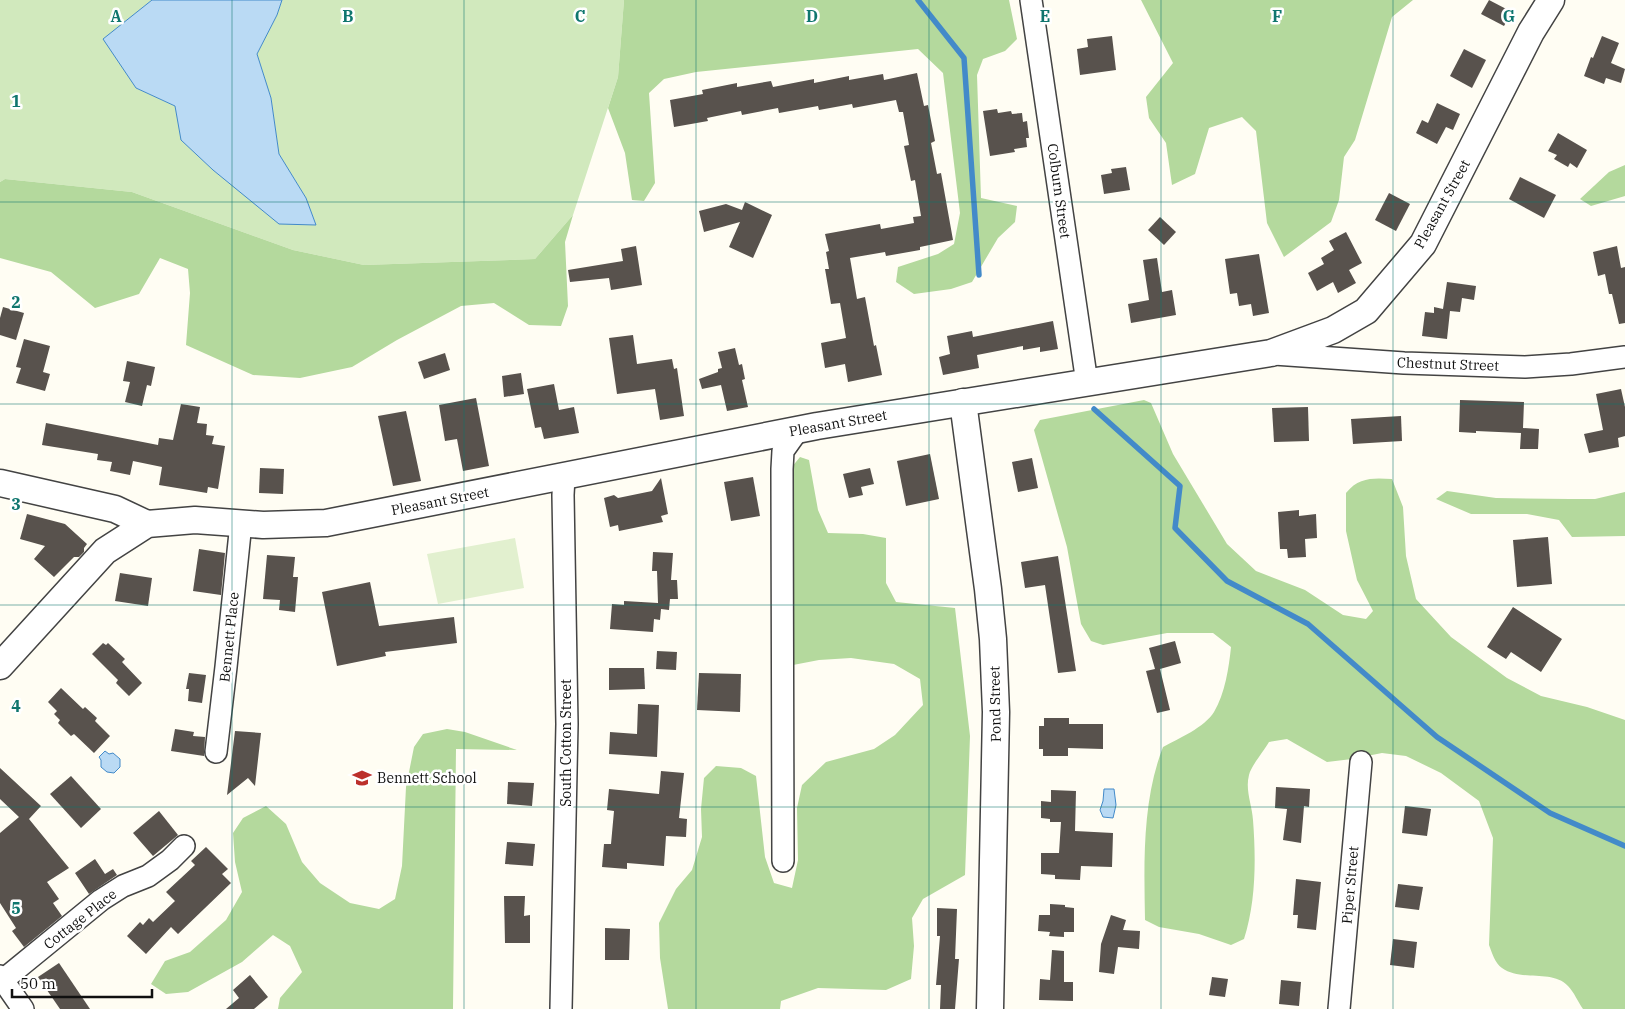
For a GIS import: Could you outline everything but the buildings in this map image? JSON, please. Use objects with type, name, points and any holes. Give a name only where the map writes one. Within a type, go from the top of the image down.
[{"type":"street","name":"Colburn Street","points":[[1031,0],[1088,382]]},
{"type":"street","name":"Pleasant Street","points":[[0,666],[105,551],[147,524],[195,520],[291,525],[326,523],[798,430],[1271,353],[1332,330],[1366,311],[1423,244],[1532,32],[1551,0]]},
{"type":"street","name":"Chestnut Street","points":[[1271,353],[1404,363],[1524,367],[1571,364],[1625,357]]},
{"type":"street","name":"Pond Street","points":[[963,402],[988,589],[994,649],[996,712],[990,1009]]},
{"type":"street","points":[[783,861],[782,469],[783,452],[798,430]]},
{"type":"street","name":"South Cotton Street","points":[[561,1009],[567,724],[562,495],[564,477]]},
{"type":"street","points":[[0,483],[115,509],[147,524]]},
{"type":"street","name":"Bennett Place","points":[[216,752],[241,523]]},
{"type":"street","name":"Piper Street","points":[[1339,1009],[1361,762]]},
{"type":"street","name":"Cottage Place","points":[[2,978],[102,900],[123,886],[148,876],[170,860],[184,846]]},
{"type":"street","points":[[2,978],[22,1009]]},
{"type":"green space","points":[[0,0],[152,0],[104,39],[136,88],[175,106],[182,140],[213,170],[279,223],[316,225],[306,198],[279,154],[271,98],[257,54],[277,15],[282,0],[624,0],[618,77],[573,215],[535,259],[364,265],[293,250],[132,192],[5,179],[0,182]]},
{"type":"green space","points":[[624,0],[1009,0],[1017,39],[1005,51],[983,59],[977,75],[981,198],[1017,206],[1015,222],[998,238],[972,282],[951,289],[914,294],[896,282],[898,267],[938,254],[954,244],[960,213],[943,73],[918,49],[696,72],[664,79],[649,93],[655,183],[644,201],[632,200],[625,153],[608,108],[618,77]]},
{"type":"green space","points":[[1141,0],[1413,0],[1392,17],[1355,140],[1344,157],[1339,200],[1331,222],[1284,257],[1267,223],[1256,131],[1242,117],[1209,128],[1195,174],[1172,185],[1166,143],[1149,118],[1146,97],[1173,63]]},
{"type":"green space","points":[[1625,165],[1625,196],[1591,206],[1580,199],[1609,172]]},
{"type":"green space","points":[[5,179],[132,192],[293,250],[364,265],[535,259],[573,215],[565,242],[568,306],[561,326],[529,325],[494,303],[461,306],[397,340],[352,367],[300,378],[253,375],[186,345],[190,293],[188,269],[160,258],[139,294],[95,308],[51,272],[0,258],[0,182]]},
{"type":"green space","points":[[1144,400],[1151,403],[1173,454],[1227,544],[1256,571],[1305,590],[1343,615],[1366,619],[1373,611],[1357,580],[1346,531],[1346,493],[1361,481],[1392,479],[1403,507],[1406,556],[1416,599],[1451,637],[1507,678],[1541,696],[1587,707],[1625,720],[1625,1009],[1583,1009],[1570,988],[1561,981],[1554,978],[1510,972],[1497,963],[1489,945],[1493,838],[1479,801],[1441,773],[1406,756],[1382,753],[1327,762],[1287,739],[1269,742],[1252,767],[1248,781],[1253,820],[1255,865],[1251,910],[1244,939],[1231,945],[1199,934],[1159,927],[1145,920],[1146,832],[1151,789],[1156,768],[1163,747],[1198,728],[1214,712],[1224,689],[1231,647],[1213,633],[1167,633],[1103,645],[1091,641],[1081,624],[1067,547],[1034,430],[1040,420]]},
{"type":"green space","points":[[800,457],[809,460],[818,510],[828,533],[863,534],[886,538],[886,583],[896,602],[955,608],[970,736],[965,875],[923,899],[912,918],[914,946],[911,979],[886,990],[818,988],[781,1001],[780,1009],[668,1009],[660,958],[659,923],[676,889],[692,870],[702,837],[701,809],[704,778],[716,766],[741,768],[756,776],[765,857],[774,883],[792,888],[798,860],[797,808],[802,785],[826,762],[874,749],[895,735],[923,705],[920,679],[894,664],[851,658],[819,660],[793,665],[791,468]]},
{"type":"green space","points":[[1447,491],[1496,498],[1570,499],[1595,499],[1625,492],[1625,536],[1572,537],[1559,520],[1527,514],[1471,514],[1436,499]]},
{"type":"green space","points":[[515,538],[524,588],[438,604],[427,554]]},
{"type":"green space","points":[[447,729],[465,732],[517,750],[456,749],[453,1009],[278,1009],[280,998],[302,972],[290,946],[273,935],[242,962],[188,992],[166,994],[151,984],[165,961],[190,952],[226,920],[242,892],[235,862],[233,833],[243,818],[266,806],[286,824],[302,862],[320,883],[350,903],[379,909],[395,899],[402,866],[406,787],[414,747],[423,734]]},
{"type":"water","points":[[152,0],[282,0],[277,15],[257,54],[271,98],[279,154],[306,198],[316,225],[279,224],[213,170],[181,140],[175,106],[136,88],[103,39]]},
{"type":"water","points":[[105,751],[109,754],[113,753],[120,759],[120,767],[114,773],[107,772],[101,767],[99,757]]},
{"type":"water","points":[[1104,789],[1114,789],[1116,805],[1113,818],[1103,817],[1100,810]]},
{"type":"waterway","points":[[918,0],[964,58],[979,275]]},
{"type":"waterway","points":[[1094,409],[1180,486],[1175,528],[1227,581],[1308,624],[1437,737],[1550,813],[1625,846]]},
{"type":"place","name":"Bennett School","points":[[362,778]]}]
